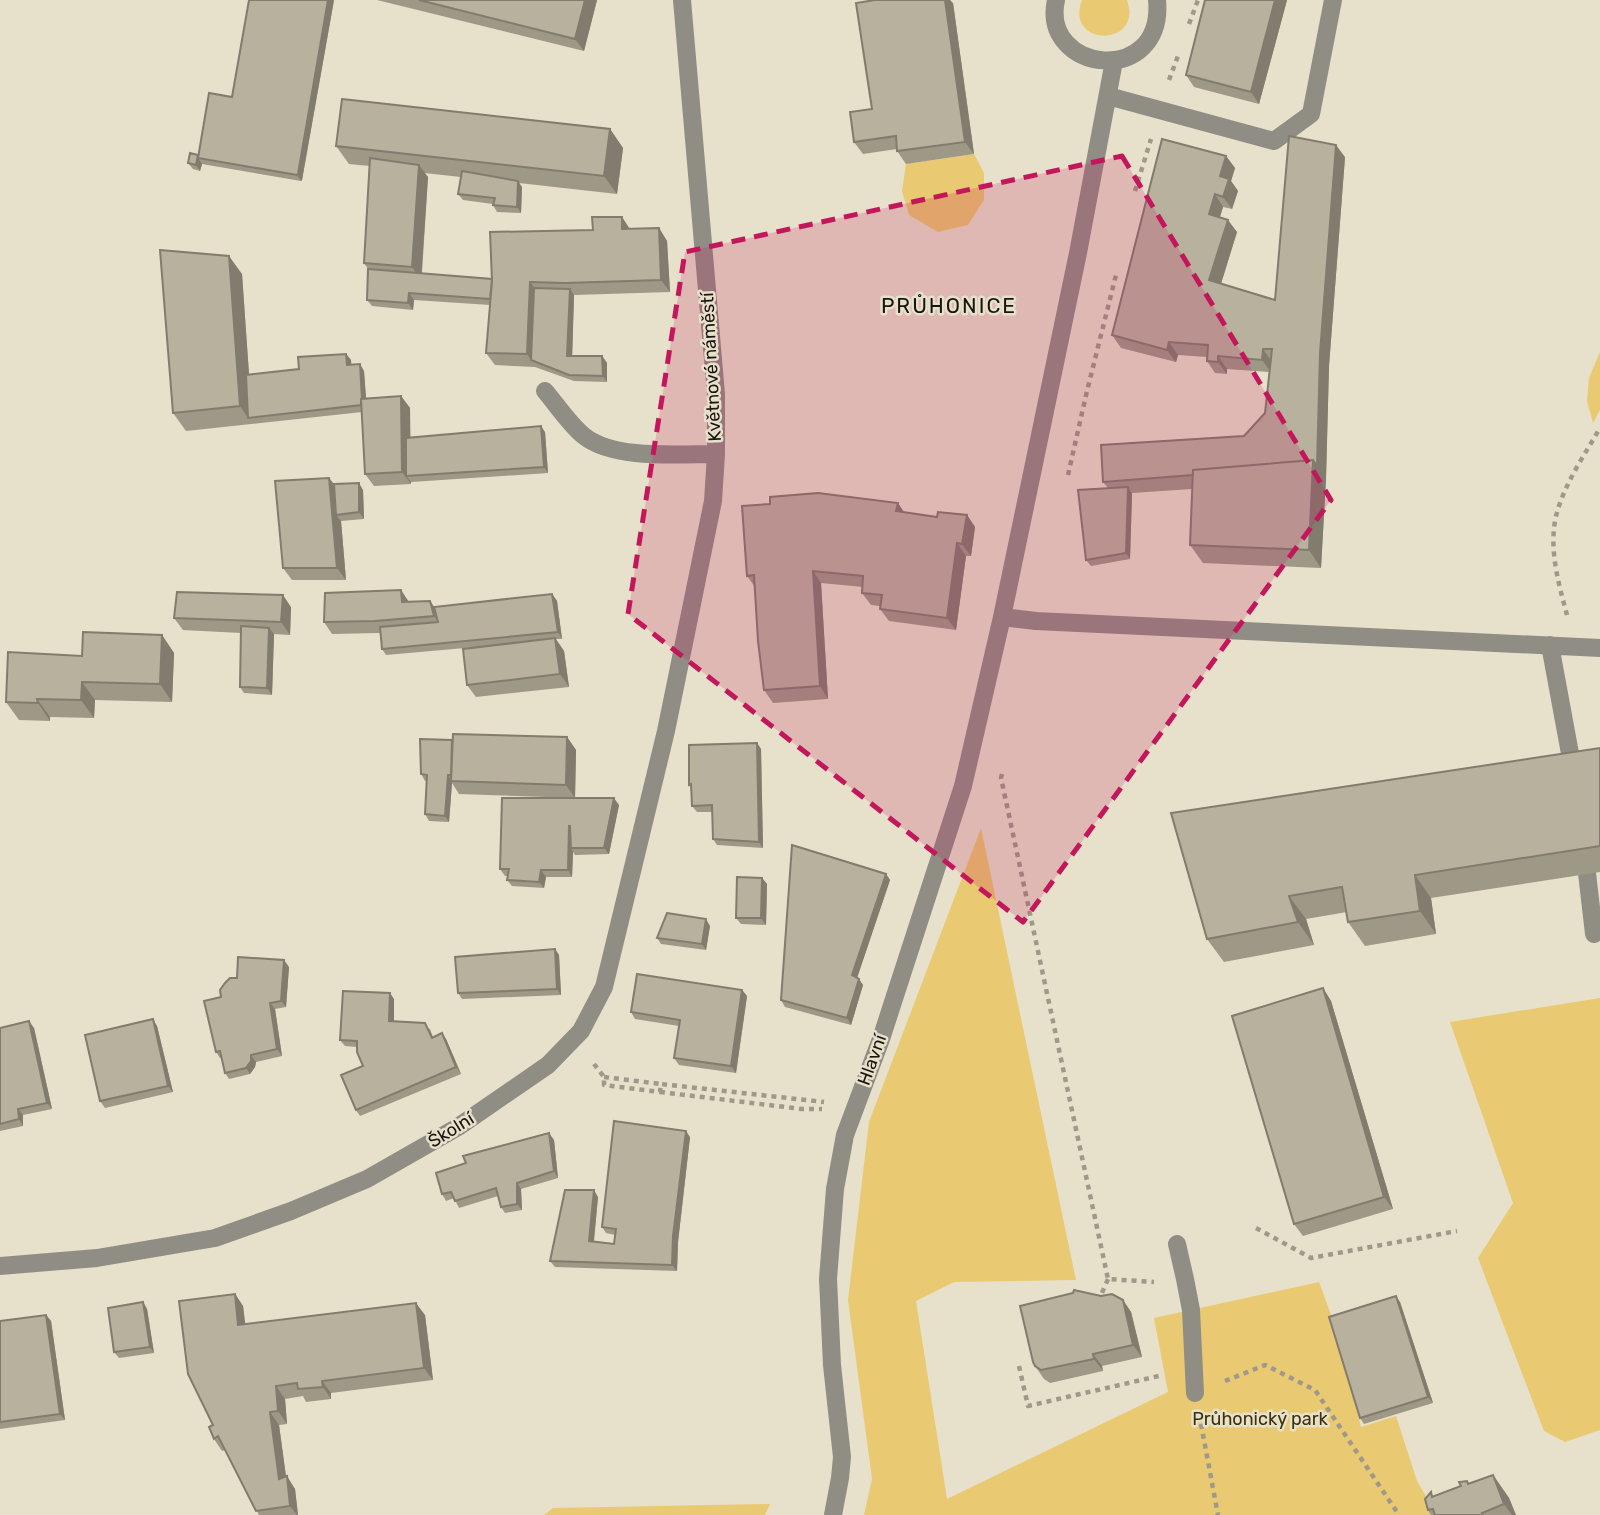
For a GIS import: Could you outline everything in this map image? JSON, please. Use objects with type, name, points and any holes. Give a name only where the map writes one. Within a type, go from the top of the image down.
[{"type":"street","name":"Květnové náměstí","points":[[666,731],[713,500],[716,454],[716,394],[681,0]]},
{"type":"street","points":[[1056,0],[1054,8],[1058,29],[1068,45],[1083,56],[1101,61],[1114,61],[1134,54],[1146,44],[1155,28],[1157,0]]},
{"type":"street","points":[[1108,96],[1274,141],[1311,114],[1333,0]]},
{"type":"street","points":[[1114,61],[1075,266],[1002,617],[1036,621],[1600,648]]},
{"type":"street","points":[[545,391],[583,436],[601,447],[626,453],[716,454]]},
{"type":"street","name":"Hlavní","points":[[833,1515],[842,1457],[832,1365],[828,1279],[835,1189],[845,1135],[881,1039],[963,786],[1002,617]]},
{"type":"street","points":[[1550,645],[1574,777]]},
{"type":"street","name":"Školní","points":[[0,1266],[97,1258],[215,1238],[291,1211],[367,1180],[458,1127],[548,1065],[581,1031],[604,987],[666,731]]},
{"type":"street","points":[[1587,873],[1594,934]]},
{"type":"street","points":[[1177,1244],[1191,1310],[1195,1393]]},
{"type":"path","points":[[1066,485],[1117,271]]},
{"type":"path","points":[[1576,646],[1559,587],[1553,533],[1557,510],[1568,484],[1600,428]]},
{"type":"path","points":[[1004,765],[1001,778],[1108,1279],[1097,1306]]},
{"type":"path","points":[[588,1056],[604,1077],[604,1085],[823,1109]]},
{"type":"path","points":[[604,1077],[825,1102]]},
{"type":"path","points":[[660,1092],[661,1084]]},
{"type":"path","points":[[1256,1228],[1311,1258],[1457,1231]]},
{"type":"path","points":[[1108,1279],[1159,1282]]},
{"type":"path","points":[[1195,1393],[1265,1365],[1315,1390],[1399,1515]]},
{"type":"path","points":[[1019,1366],[1028,1406],[1164,1374]]},
{"type":"highlighted area","points":[[1122,156],[1331,500],[1023,922],[628,614],[685,252]]},
{"type":"green space","points":[[1082,0],[1127,0],[1129,16],[1125,27],[1104,36],[1093,33],[1084,27],[1079,15]]},
{"type":"green space","points":[[974,154],[984,173],[984,200],[968,225],[938,232],[909,215],[902,191],[906,164]]},
{"type":"green space","points":[[1600,352],[1600,410],[1593,423],[1587,401],[1589,378]]},
{"type":"green space","name":"Průhonický park","points":[[981,828],[1076,1280],[954,1282],[916,1301],[947,1499],[1168,1392],[1154,1318],[1319,1282],[1334,1323],[1361,1427],[1396,1416],[1417,1481],[1437,1515],[864,1515],[872,1479],[848,1300],[869,1122]]},
{"type":"green space","points":[[1600,998],[1600,1430],[1565,1442],[1544,1431],[1478,1258],[1513,1203],[1450,1022]]},
{"type":"green space","points":[[770,1504],[765,1515],[544,1515],[553,1508]]},
{"type":"building","points":[[249,0],[328,0],[297,175],[198,158],[209,93],[232,97]]},
{"type":"building","points":[[419,0],[585,0],[575,39]]},
{"type":"building","points":[[875,0],[945,0],[965,142],[897,151],[896,136],[854,142],[850,112],[872,109],[856,3]]},
{"type":"building","points":[[1205,0],[1275,0],[1251,92],[1186,75]]},
{"type":"building","points":[[342,99],[610,129],[604,176],[336,146]]},
{"type":"building","points":[[1289,136],[1336,145],[1320,353],[1317,466],[1313,460],[1193,470],[1193,475],[1103,482],[1101,445],[1244,436],[1265,413],[1272,349],[1263,349],[1262,360],[1218,356],[1218,362],[1207,361],[1208,345],[1169,342],[1167,350],[1112,335],[1162,139],[1226,156],[1220,176],[1229,179],[1223,197],[1215,194],[1209,214],[1228,220],[1209,280],[1275,300]]},
{"type":"building","points":[[190,153],[198,155],[196,165],[188,163]]},
{"type":"building","points":[[370,158],[419,165],[412,267],[364,263]]},
{"type":"building","points":[[462,171],[518,181],[517,207],[493,205],[495,198],[458,194]]},
{"type":"building","points":[[592,217],[622,217],[622,229],[659,228],[661,280],[530,282],[527,354],[486,353],[492,281],[490,232],[593,230]]},
{"type":"building","points":[[160,250],[229,256],[240,406],[173,413]]},
{"type":"building","points":[[368,269],[492,279],[490,299],[409,293],[408,303],[367,300]]},
{"type":"building","points":[[534,288],[570,289],[567,356],[602,356],[603,376],[569,375],[531,360]]},
{"type":"building","points":[[346,354],[347,365],[360,364],[361,405],[248,418],[246,375],[299,369],[298,357]]},
{"type":"building","points":[[401,396],[402,472],[365,474],[361,399]]},
{"type":"building","points":[[541,426],[544,467],[406,476],[406,438]]},
{"type":"building","points":[[1313,460],[1309,550],[1190,545],[1193,470]]},
{"type":"building","points":[[329,478],[337,568],[283,568],[275,481]]},
{"type":"building","points":[[359,483],[359,512],[336,515],[334,484]]},
{"type":"building","points":[[1128,487],[1126,553],[1086,560],[1078,490]]},
{"type":"building","points":[[818,493],[898,503],[896,511],[937,517],[938,512],[967,515],[962,544],[957,543],[947,618],[880,609],[882,595],[862,593],[863,576],[813,571],[820,686],[764,690],[754,575],[747,576],[742,506],[770,504],[770,497]]},
{"type":"building","points":[[401,590],[402,602],[430,601],[434,616],[324,622],[325,593]]},
{"type":"building","points":[[177,592],[283,595],[281,622],[174,618]]},
{"type":"building","points":[[552,594],[558,632],[382,649],[380,627],[438,622],[434,607]]},
{"type":"building","points":[[241,626],[269,628],[267,688],[240,687]]},
{"type":"building","points":[[83,632],[162,635],[160,684],[82,682],[81,700],[37,699],[38,703],[6,702],[8,652],[82,656]]},
{"type":"building","points":[[555,638],[560,674],[467,685],[463,649]]},
{"type":"building","points":[[453,734],[567,737],[566,785],[451,781]]},
{"type":"building","points":[[420,739],[452,740],[451,775],[448,775],[445,816],[425,814],[427,775],[421,774]]},
{"type":"building","points":[[757,743],[759,842],[713,839],[712,805],[692,806],[689,745]]},
{"type":"building","points":[[1600,748],[1600,846],[1415,875],[1420,911],[1348,922],[1342,887],[1289,896],[1298,922],[1207,939],[1171,813]]},
{"type":"building","points":[[502,798],[614,798],[604,848],[571,848],[569,826],[568,870],[541,870],[539,882],[507,880],[509,869],[500,869]]},
{"type":"building","points":[[792,845],[886,874],[852,975],[859,979],[847,1018],[781,1000]]},
{"type":"building","points":[[737,877],[762,878],[761,918],[736,918]]},
{"type":"building","points":[[667,913],[706,919],[702,944],[657,938]]},
{"type":"building","points":[[555,949],[557,989],[458,993],[455,957]]},
{"type":"building","points":[[238,957],[284,960],[281,1001],[270,1003],[277,1049],[251,1055],[251,1061],[246,1068],[225,1073],[220,1051],[216,1052],[204,1001],[221,997],[220,990],[225,983],[230,978],[237,978]]},
{"type":"building","points":[[637,974],[742,990],[731,1066],[674,1058],[680,1020],[631,1012]]},
{"type":"building","points":[[1323,988],[1384,1197],[1294,1224],[1232,1016]]},
{"type":"building","points":[[343,991],[390,993],[389,1021],[425,1023],[432,1038],[442,1033],[456,1067],[356,1110],[341,1075],[363,1066],[357,1052],[357,1041],[340,1040]]},
{"type":"building","points":[[153,1019],[168,1086],[100,1101],[85,1035]]},
{"type":"building","points":[[29,1021],[47,1103],[18,1109],[19,1119],[0,1124],[0,1028]]},
{"type":"building","points":[[614,1121],[686,1131],[672,1265],[550,1261],[565,1190],[594,1190],[589,1241],[614,1244],[616,1229],[602,1227]]},
{"type":"building","points":[[549,1133],[554,1171],[517,1183],[517,1204],[501,1207],[496,1188],[455,1201],[451,1192],[442,1194],[436,1173],[466,1163],[463,1156]]},
{"type":"building","points":[[1074,1290],[1101,1296],[1112,1294],[1123,1300],[1133,1345],[1093,1354],[1094,1359],[1041,1370],[1033,1362],[1020,1306],[1073,1293]]},
{"type":"building","points":[[235,1294],[238,1325],[416,1303],[424,1368],[322,1381],[323,1387],[298,1389],[297,1383],[276,1386],[278,1411],[270,1412],[279,1479],[287,1476],[290,1506],[256,1511],[218,1436],[214,1439],[209,1427],[213,1425],[188,1374],[179,1301]]},
{"type":"building","points":[[1396,1296],[1428,1397],[1360,1418],[1329,1317]]},
{"type":"building","points":[[143,1302],[150,1347],[114,1352],[108,1308]]},
{"type":"building","points":[[46,1315],[60,1414],[0,1422],[0,1321]]},
{"type":"building","points":[[1493,1475],[1504,1504],[1482,1513],[1483,1515],[1435,1515],[1433,1509],[1428,1510],[1425,1499],[1431,1492],[1432,1497],[1461,1486],[1459,1482],[1467,1481],[1468,1484]]},
{"type":"district","name":"PRŮHONICE","points":[[949,305]]}]
